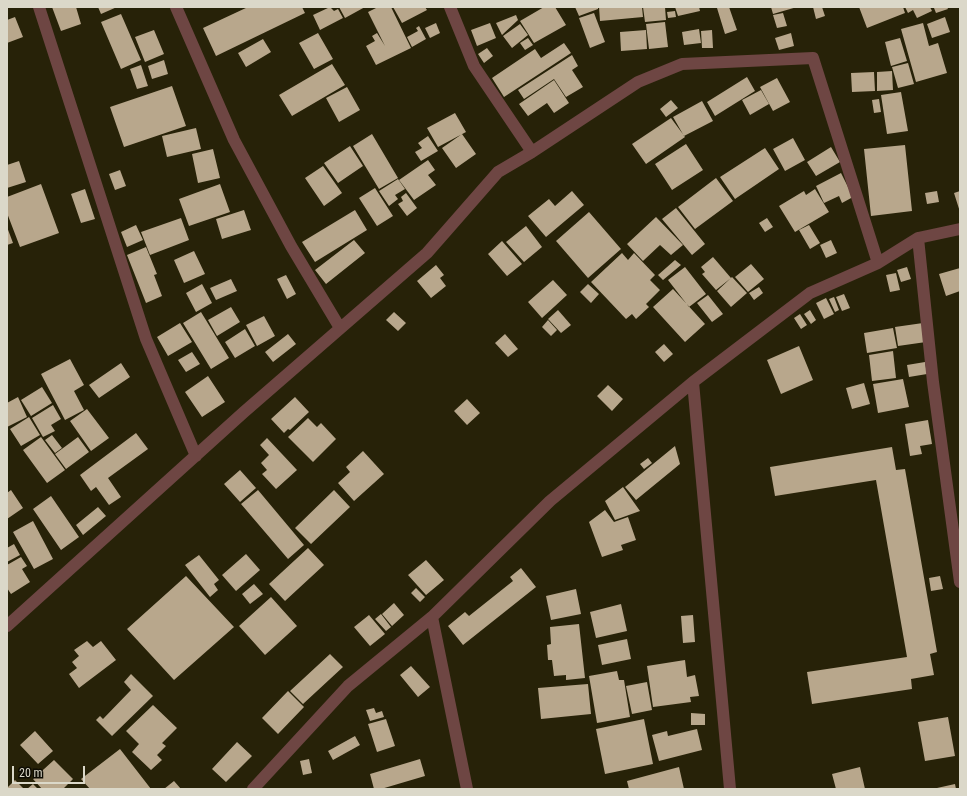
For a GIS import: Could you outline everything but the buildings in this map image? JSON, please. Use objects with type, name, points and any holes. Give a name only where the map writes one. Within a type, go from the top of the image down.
[{"type":"street","points":[[40,7],[146,339],[196,456]]},
{"type":"street","points":[[176,7],[234,140],[291,246],[340,328]]},
{"type":"street","points":[[450,7],[474,66],[532,152]]},
{"type":"street","points":[[7,626],[340,328],[427,253],[498,172],[532,152],[638,82],[682,64],[813,58],[878,263]]},
{"type":"street","points":[[253,789],[348,686],[432,617],[550,501],[693,382],[810,293],[878,263],[918,238],[960,229]]},
{"type":"street","points":[[918,238],[933,382],[960,582]]},
{"type":"street","points":[[693,382],[730,789]]},
{"type":"street","points":[[432,617],[466,789]]}]
